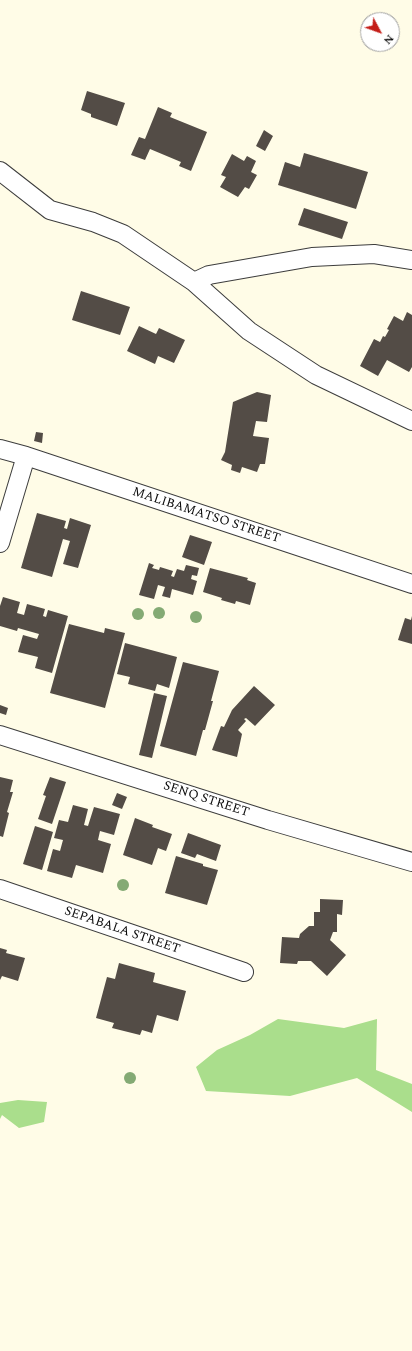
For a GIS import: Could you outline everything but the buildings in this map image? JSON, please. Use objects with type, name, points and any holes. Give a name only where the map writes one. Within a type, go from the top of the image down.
[{"type":"street","points":[[0,171],[50,210],[93,222],[123,234],[194,282],[249,331],[316,375],[412,421]]},
{"type":"street","points":[[194,282],[209,275],[312,257],[374,254],[412,260]]},
{"type":"street","name":"MALIBAMATSO STREET","points":[[0,449],[26,456],[412,584]]},
{"type":"street","points":[[0,543],[26,456]]},
{"type":"street","name":"SENQ STREET","points":[[0,735],[268,820],[412,862]]},
{"type":"street","name":"SEPABALA STREET","points":[[0,889],[244,972]]},
{"type":"green space","points":[[278,1019],[344,1028],[377,1019],[376,1070],[412,1084],[412,1112],[357,1078],[290,1096],[206,1091],[196,1067],[217,1050],[250,1035]]},
{"type":"green space","points":[[18,1100],[47,1102],[44,1122],[19,1128],[2,1115],[0,1119],[0,1103]]}]
